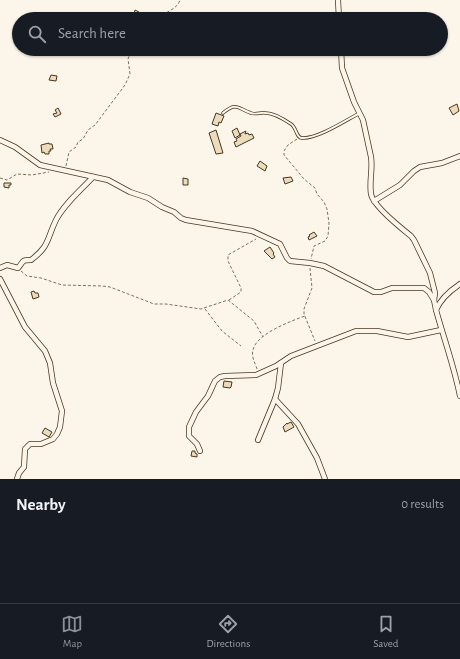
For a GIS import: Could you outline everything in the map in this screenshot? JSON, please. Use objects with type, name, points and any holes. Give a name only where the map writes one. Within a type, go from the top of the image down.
[{"type":"street","points":[[338,0],[339,12]]},
{"type":"street","points":[[341,56],[342,68],[363,120],[371,157],[371,196],[386,215],[414,240],[429,269],[436,294],[434,300]]},
{"type":"street","points":[[0,140],[15,146],[40,165],[108,180],[174,212],[180,218],[252,231],[263,235],[280,244],[288,260],[292,262],[310,263],[324,266],[374,292],[381,292],[392,288],[433,287]]},
{"type":"street","points":[[374,201],[400,185],[420,167],[442,163],[460,156]]},
{"type":"street","points":[[0,268],[7,265],[18,268],[22,261],[32,260],[45,247],[56,220],[61,213],[93,177]]},
{"type":"street","points":[[0,279],[25,327],[45,352],[50,364],[53,383],[62,411],[60,427],[53,439],[41,444],[30,444],[25,449],[24,467],[19,473],[17,479]]},
{"type":"street","points":[[436,310],[441,302],[454,288],[460,284]]},
{"type":"street","points":[[424,288],[429,292],[434,300],[441,330],[448,346],[460,396]]},
{"type":"street","points":[[200,451],[197,444],[189,436],[189,427],[196,412],[208,396],[216,381],[225,376],[251,376],[260,374],[291,356],[356,331],[378,332],[408,337],[441,330]]},
{"type":"street","points":[[258,440],[275,399],[281,363]]},
{"type":"street","points":[[275,399],[298,424],[317,458],[325,479]]},
{"type":"lane","points":[[223,112],[232,107],[239,107],[252,114],[270,113],[293,125],[299,138],[307,138],[333,128],[360,113]]},
{"type":"path","points":[[168,12],[179,4],[180,0]]},
{"type":"path","points":[[66,171],[69,152],[76,147],[78,142],[83,138],[88,130],[95,125],[124,85],[130,74],[128,59],[129,56]]},
{"type":"path","points":[[299,138],[295,142],[288,145],[284,151],[284,155],[304,179],[314,188],[324,202],[328,213],[329,223],[328,236],[324,241],[314,246],[310,263],[312,288],[304,309],[316,347]]},
{"type":"path","points":[[0,178],[7,180],[17,174],[37,175],[59,170]]},
{"type":"path","points":[[18,268],[27,276],[41,278],[62,285],[102,286],[150,304],[197,309],[205,308],[228,300],[241,292],[241,288],[228,261],[228,255],[263,235]]},
{"type":"path","points":[[228,300],[254,321],[263,337]]},
{"type":"path","points":[[205,308],[222,331],[241,346]]},
{"type":"path","points":[[260,374],[252,351],[256,344],[263,337],[290,322],[305,316]]},
{"type":"building","points":[[51,75],[57,76],[56,81],[49,80]]},
{"type":"building","points":[[457,104],[459,111],[453,115],[449,108]]},
{"type":"building","points":[[58,108],[61,114],[55,117],[53,114],[57,113],[55,110]]},
{"type":"building","points":[[216,113],[224,116],[221,123],[219,122],[218,126],[212,124]]},
{"type":"building","points":[[237,128],[240,135],[235,138],[232,131]]},
{"type":"building","points":[[216,130],[223,153],[216,154],[209,133]]},
{"type":"building","points":[[246,131],[245,134],[252,134],[254,138],[236,147],[234,142],[241,136],[240,134]]},
{"type":"building","points":[[49,143],[52,144],[53,149],[50,149],[51,151],[49,151],[49,154],[45,154],[44,152],[42,153],[41,145]]},
{"type":"building","points":[[260,161],[267,166],[265,171],[257,166]]},
{"type":"building","points":[[291,177],[293,181],[285,184],[283,178]]},
{"type":"building","points":[[183,178],[188,179],[188,185],[183,185]]},
{"type":"building","points":[[4,183],[11,183],[11,185],[9,185],[9,188],[4,187]]},
{"type":"building","points":[[314,232],[317,236],[309,240],[309,235]]},
{"type":"building","points":[[270,247],[275,257],[272,259],[264,251]]},
{"type":"building","points":[[34,291],[35,293],[38,293],[39,297],[33,299],[31,292]]},
{"type":"building","points":[[224,381],[232,382],[230,388],[223,387]]},
{"type":"building","points":[[291,422],[294,427],[285,432],[283,427],[287,423]]},
{"type":"building","points":[[45,428],[52,432],[49,437],[42,433]]},
{"type":"building","points":[[192,451],[195,451],[197,457],[191,456]]}]
